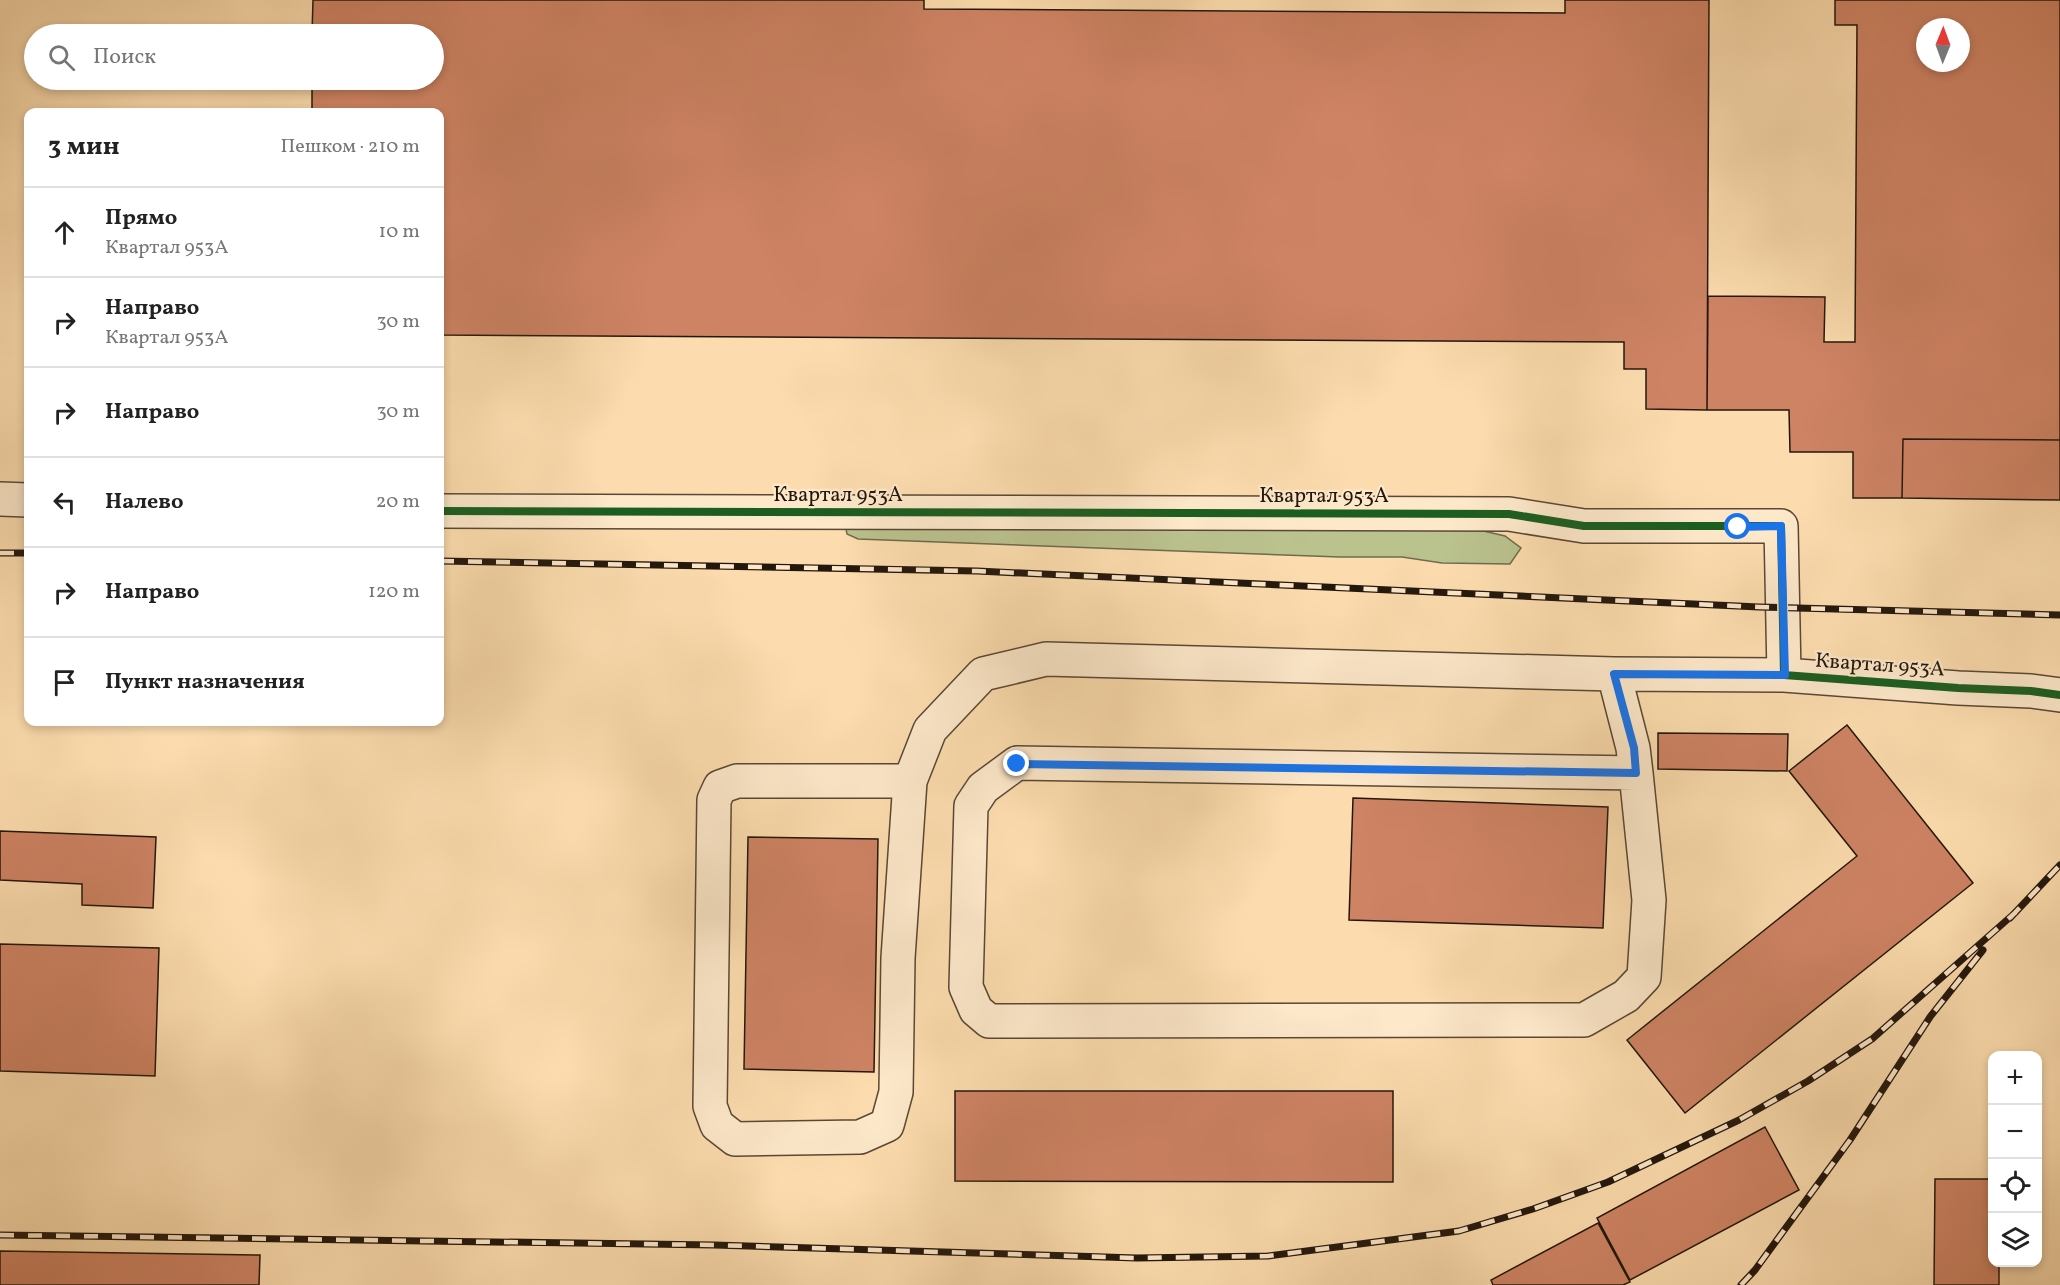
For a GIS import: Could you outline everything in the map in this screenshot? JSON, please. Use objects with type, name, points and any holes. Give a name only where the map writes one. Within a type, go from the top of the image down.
[{"type":"street","points":[[0,499],[24,500]]},
{"type":"street","name":"Квартал 953А","points":[[444,511],[1509,514],[1584,526],[1781,526],[1785,675],[2060,695]]},
{"type":"street","points":[[910,781],[737,781],[720,787],[714,800],[710,1106],[717,1125],[735,1139],[860,1137],[887,1125],[896,1092],[898,957],[910,781],[930,730],[984,674],[1046,659],[1614,674],[1785,675]]},
{"type":"street","points":[[1614,674],[1634,748],[1649,900],[1644,977],[1626,996],[1584,1020],[989,1021],[976,1010],[966,987],[971,806],[983,788],[1017,764],[1636,773]]},
{"type":"green space","points":[[845,524],[1475,529],[1505,536],[1521,548],[1510,564],[1442,563],[1402,557],[1340,557],[858,539],[847,534]]},
{"type":"building","points":[[313,0],[924,0],[924,9],[1565,13],[1565,0],[1709,0],[1707,410],[1646,409],[1646,369],[1624,369],[1624,342],[444,335],[444,108],[312,108],[312,90],[444,90],[444,24],[312,24]]},
{"type":"building","points":[[1835,0],[2060,0],[2060,440],[1903,439],[1902,498],[1853,498],[1853,452],[1790,452],[1789,410],[1707,410],[1708,296],[1825,297],[1824,342],[1855,342],[1857,25],[1835,25]]},
{"type":"building","points":[[1903,439],[2060,440],[2060,500],[1902,498]]},
{"type":"building","points":[[1847,725],[1973,883],[1685,1113],[1627,1040],[1857,856],[1789,771]]},
{"type":"building","points":[[1658,733],[1788,734],[1787,771],[1658,769]]},
{"type":"building","points":[[1353,798],[1608,807],[1603,928],[1349,920]]},
{"type":"building","points":[[0,831],[156,837],[153,908],[82,905],[82,884],[0,880]]},
{"type":"building","points":[[748,837],[878,839],[874,1072],[744,1069]]},
{"type":"building","points":[[0,944],[159,948],[155,1076],[0,1071]]},
{"type":"building","points":[[955,1091],[1393,1091],[1393,1182],[955,1181]]},
{"type":"building","points":[[1765,1127],[1799,1190],[1630,1280],[1597,1218]]},
{"type":"building","points":[[1935,1179],[1988,1179],[1988,1267],[1999,1267],[1999,1285],[1934,1285]]},
{"type":"building","points":[[1598,1223],[1630,1282],[1623,1285],[1493,1285],[1491,1280]]},
{"type":"building","points":[[0,1251],[260,1255],[259,1285],[0,1285]]},
{"type":"railway","points":[[0,553],[24,553]]},
{"type":"railway","points":[[444,561],[977,571],[1759,607],[2060,615]]},
{"type":"railway","points":[[2010,918],[2060,865]]},
{"type":"railway","points":[[0,1235],[714,1245],[1137,1258],[1268,1256],[1459,1231],[1533,1209],[1608,1182],[1739,1120],[1808,1081],[1872,1039],[2016,912]]},
{"type":"railway","points":[[1741,1285],[1755,1270],[1850,1140],[1930,1017],[1983,950]]},
{"type":"cycle path","points":[[444,511],[1509,514],[1584,526],[1781,526],[1784,675],[2031,691],[2060,695]]},
{"type":"route","points":[[1017,764],[1636,773],[1634,748],[1614,674],[1785,675],[1781,526],[1738,527]]}]
